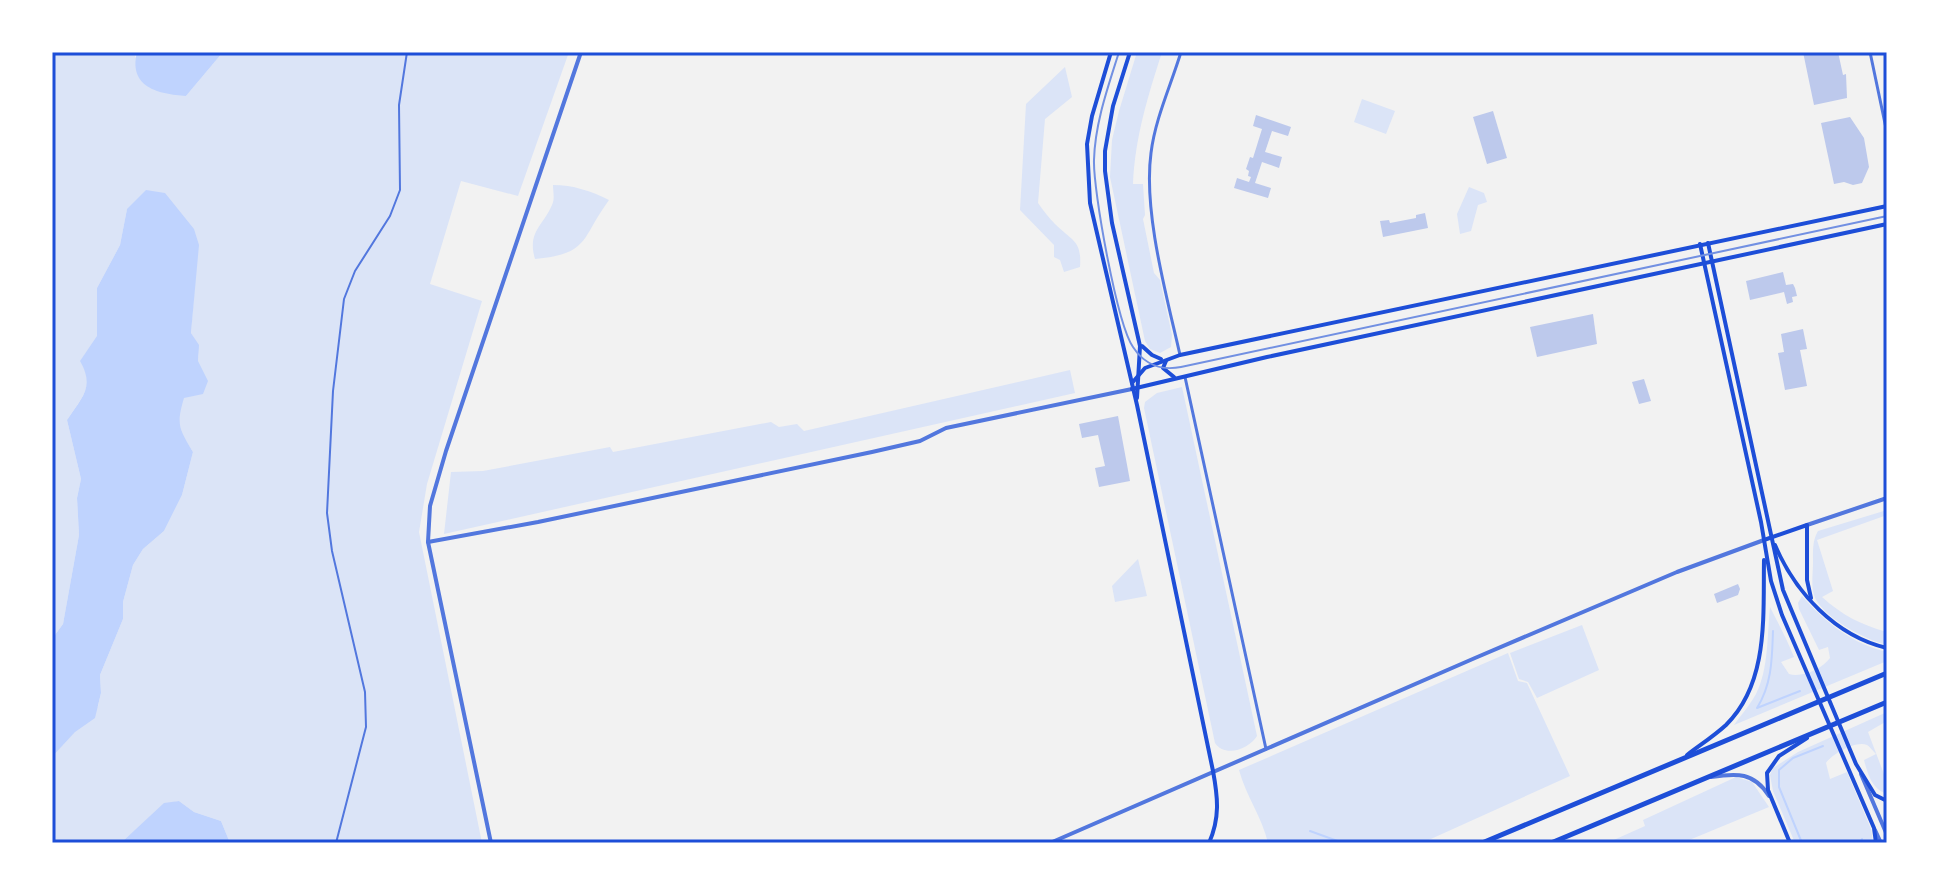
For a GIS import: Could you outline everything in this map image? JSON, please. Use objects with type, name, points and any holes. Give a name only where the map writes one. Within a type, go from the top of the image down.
[{"type":"highway","points":[[1482,843],[1887,673]]},
{"type":"highway","points":[[1551,843],[1887,702]]},
{"type":"main road","points":[[1111,52],[1092,116],[1086,161],[1096,231],[1127,368],[1135,388]]},
{"type":"main road","points":[[1130,52],[1113,106],[1105,151],[1105,171],[1112,223],[1141,350],[1135,388],[1137,405],[1219,806],[1209,843]]},
{"type":"main road","points":[[1139,373],[1152,364],[1180,355],[1887,206]]},
{"type":"main road","points":[[1135,388],[1887,224]]},
{"type":"main road","points":[[1708,242],[1783,590],[1856,764],[1875,795],[1887,801]]},
{"type":"main road","points":[[1700,244],[1771,581],[1878,843]]},
{"type":"main road","points":[[1138,336],[1142,346],[1152,355],[1168,359]]},
{"type":"main road","points":[[1168,359],[1163,368],[1176,377]]},
{"type":"main road","points":[[1127,368],[1136,380],[1154,383]]},
{"type":"main road","points":[[1764,540],[1807,525],[1807,580],[1815,606]]},
{"type":"main road","points":[[1771,537],[1792,579],[1815,606],[1852,634],[1887,648]]},
{"type":"main road","points":[[1682,759],[1727,724],[1748,694],[1759,655],[1765,551]]},
{"type":"main road","points":[[1764,589],[1771,581],[1777,581],[1783,590]]},
{"type":"main road","points":[[1790,843],[1766,781],[1771,764],[1791,747],[1824,727]]},
{"type":"street","points":[[336,843],[366,727],[365,692],[332,551],[327,513],[333,391],[344,299],[355,271],[390,216],[400,190],[399,105],[407,52]]},
{"type":"street","points":[[491,843],[428,542],[430,506],[581,52]]},
{"type":"street","points":[[1180,355],[1154,226],[1150,169],[1152,144],[1181,52]]},
{"type":"street","points":[[1870,52],[1887,133]]},
{"type":"street","points":[[1185,375],[1266,749]]},
{"type":"street","points":[[428,542],[872,452],[920,441],[946,428],[1135,388]]},
{"type":"street","points":[[1807,525],[1887,498]]},
{"type":"street","points":[[1050,843],[1677,572],[1764,540]]},
{"type":"street","points":[[1856,764],[1887,833]]},
{"type":"street","points":[[1705,778],[1745,774],[1760,783],[1772,801]]},
{"type":"street","points":[[1887,820],[1887,833]]},
{"type":"shaded area","points":[[52,52],[137,52],[135,57],[186,96],[223,52],[569,52],[518,196],[461,181],[430,284],[482,301],[427,484],[419,532],[482,843],[230,843],[221,821],[194,812],[179,801],[164,804],[123,841],[52,843],[52,757],[98,706],[100,675],[123,619],[123,602],[133,565],[143,549],[164,531],[182,495],[193,452],[181,433],[178,418],[198,359],[197,346],[191,333],[198,245],[127,209],[120,245],[97,288],[98,336],[81,360],[87,385],[67,420],[81,479],[77,498],[79,535],[63,624],[52,639]]},
{"type":"shaded area","points":[[1137,52],[1162,52],[1139,133],[1133,184],[1143,184],[1143,219],[1154,273],[1160,280],[1172,335],[1171,347],[1160,353],[1150,349],[1145,341],[1110,177],[1112,140]]},
{"type":"shaded area","points":[[1065,67],[1072,97],[1045,119],[1038,203],[1079,251],[1080,267],[1064,272],[1060,260],[1054,257],[1054,245],[1020,210],[1026,104]]},
{"type":"shaded area","points":[[1362,99],[1395,111],[1386,134],[1354,122]]},
{"type":"shaded area","points":[[553,185],[582,189],[609,200],[588,234],[575,248],[553,257],[535,259],[534,236],[553,203]]},
{"type":"shaded area","points":[[1469,187],[1484,193],[1487,202],[1478,205],[1471,231],[1460,234],[1457,214]]},
{"type":"shaded area","points":[[1070,370],[1075,393],[444,534],[451,472],[483,471],[610,447],[613,452],[771,422],[779,427],[797,424],[804,431]]},
{"type":"shaded area","points":[[1182,387],[1257,736],[1248,745],[1231,751],[1219,748],[1215,743],[1144,408],[1145,402],[1157,393]]},
{"type":"shaded area","points":[[1887,510],[1887,515],[1817,540],[1833,591],[1822,597],[1852,619],[1887,632],[1887,645],[1857,633],[1825,611],[1814,595],[1812,583],[1813,547],[1818,531]]},
{"type":"shaded area","points":[[1138,559],[1147,596],[1115,602],[1112,586]]},
{"type":"shaded area","points":[[1802,596],[1840,631],[1862,644],[1887,652],[1887,661],[1734,725],[1754,698],[1760,684],[1770,607],[1794,657],[1781,662],[1789,674],[1811,672],[1830,658],[1828,647],[1819,650],[1799,609]]},
{"type":"shaded area","points":[[1582,625],[1599,670],[1537,698],[1528,682],[1519,679],[1510,653]]},
{"type":"shaded area","points":[[1508,653],[1518,681],[1527,683],[1570,776],[1422,843],[1305,843],[1303,840],[1268,843],[1239,770]]},
{"type":"shaded area","points":[[1887,712],[1887,721],[1868,732],[1887,782],[1887,794],[1874,785],[1869,776],[1864,760],[1876,754],[1867,745],[1857,744],[1845,749],[1826,763],[1830,779],[1847,772],[1871,829],[1873,843],[1795,843],[1773,791],[1770,775],[1773,768],[1798,752]]},
{"type":"shaded area","points":[[1736,777],[1752,782],[1769,807],[1682,843],[1607,843],[1645,826],[1643,820]]},
{"type":"water","points":[[137,52],[223,52],[186,96],[156,91],[141,81],[135,64]]},
{"type":"water","points":[[146,190],[165,193],[194,229],[199,245],[191,333],[199,345],[198,361],[208,381],[203,394],[184,398],[180,426],[193,452],[182,495],[164,531],[143,549],[133,565],[123,602],[123,619],[100,675],[101,693],[95,718],[75,732],[52,757],[52,639],[63,624],[79,535],[77,498],[81,479],[67,420],[85,392],[86,378],[80,361],[97,336],[97,288],[120,245],[127,209]]},
{"type":"water","points":[[179,801],[194,812],[221,821],[230,843],[107,843],[109,840],[123,841],[164,803]]},
{"type":"building","points":[[1803,52],[1838,52],[1843,75],[1846,74],[1847,98],[1814,105]]},
{"type":"building","points":[[1493,111],[1507,158],[1487,164],[1473,117]]},
{"type":"building","points":[[1256,115],[1291,127],[1288,136],[1272,131],[1265,152],[1282,157],[1279,168],[1262,162],[1255,183],[1271,188],[1268,198],[1234,188],[1237,178],[1249,182],[1251,177],[1246,169],[1250,157],[1253,158],[1262,129],[1253,126]]},
{"type":"building","points":[[1850,117],[1864,138],[1869,167],[1862,183],[1834,184],[1821,123]]},
{"type":"building","points":[[1425,213],[1428,228],[1383,237],[1380,221],[1389,220],[1390,223]]},
{"type":"building","points":[[1783,272],[1786,285],[1793,284],[1795,288],[1797,296],[1792,297],[1793,302],[1787,304],[1784,292],[1750,300],[1746,281]]},
{"type":"building","points":[[1593,314],[1597,344],[1537,357],[1530,327]]},
{"type":"building","points":[[1803,329],[1807,349],[1800,350],[1807,386],[1785,390],[1778,353],[1784,352],[1781,334]]},
{"type":"building","points":[[1644,379],[1651,401],[1639,404],[1632,382]]},
{"type":"building","points":[[1118,416],[1130,481],[1099,487],[1095,468],[1105,466],[1098,435],[1082,438],[1079,424]]},
{"type":"building","points":[[1738,584],[1738,595],[1717,603],[1714,594]]},
{"type":"waterway","points":[[1773,631],[1768,680],[1757,708],[1800,691]]},
{"type":"waterway","points":[[1802,843],[1779,787],[1779,770],[1793,758],[1823,746]]},
{"type":"waterway","points":[[1310,831],[1343,843]]},
{"type":"waterway","points":[[1860,843],[1862,839]]},
{"type":"tram line","points":[[1119,52],[1097,132],[1094,160],[1097,199],[1113,286],[1127,334],[1142,358],[1160,367],[1181,367],[1887,216]]}]
